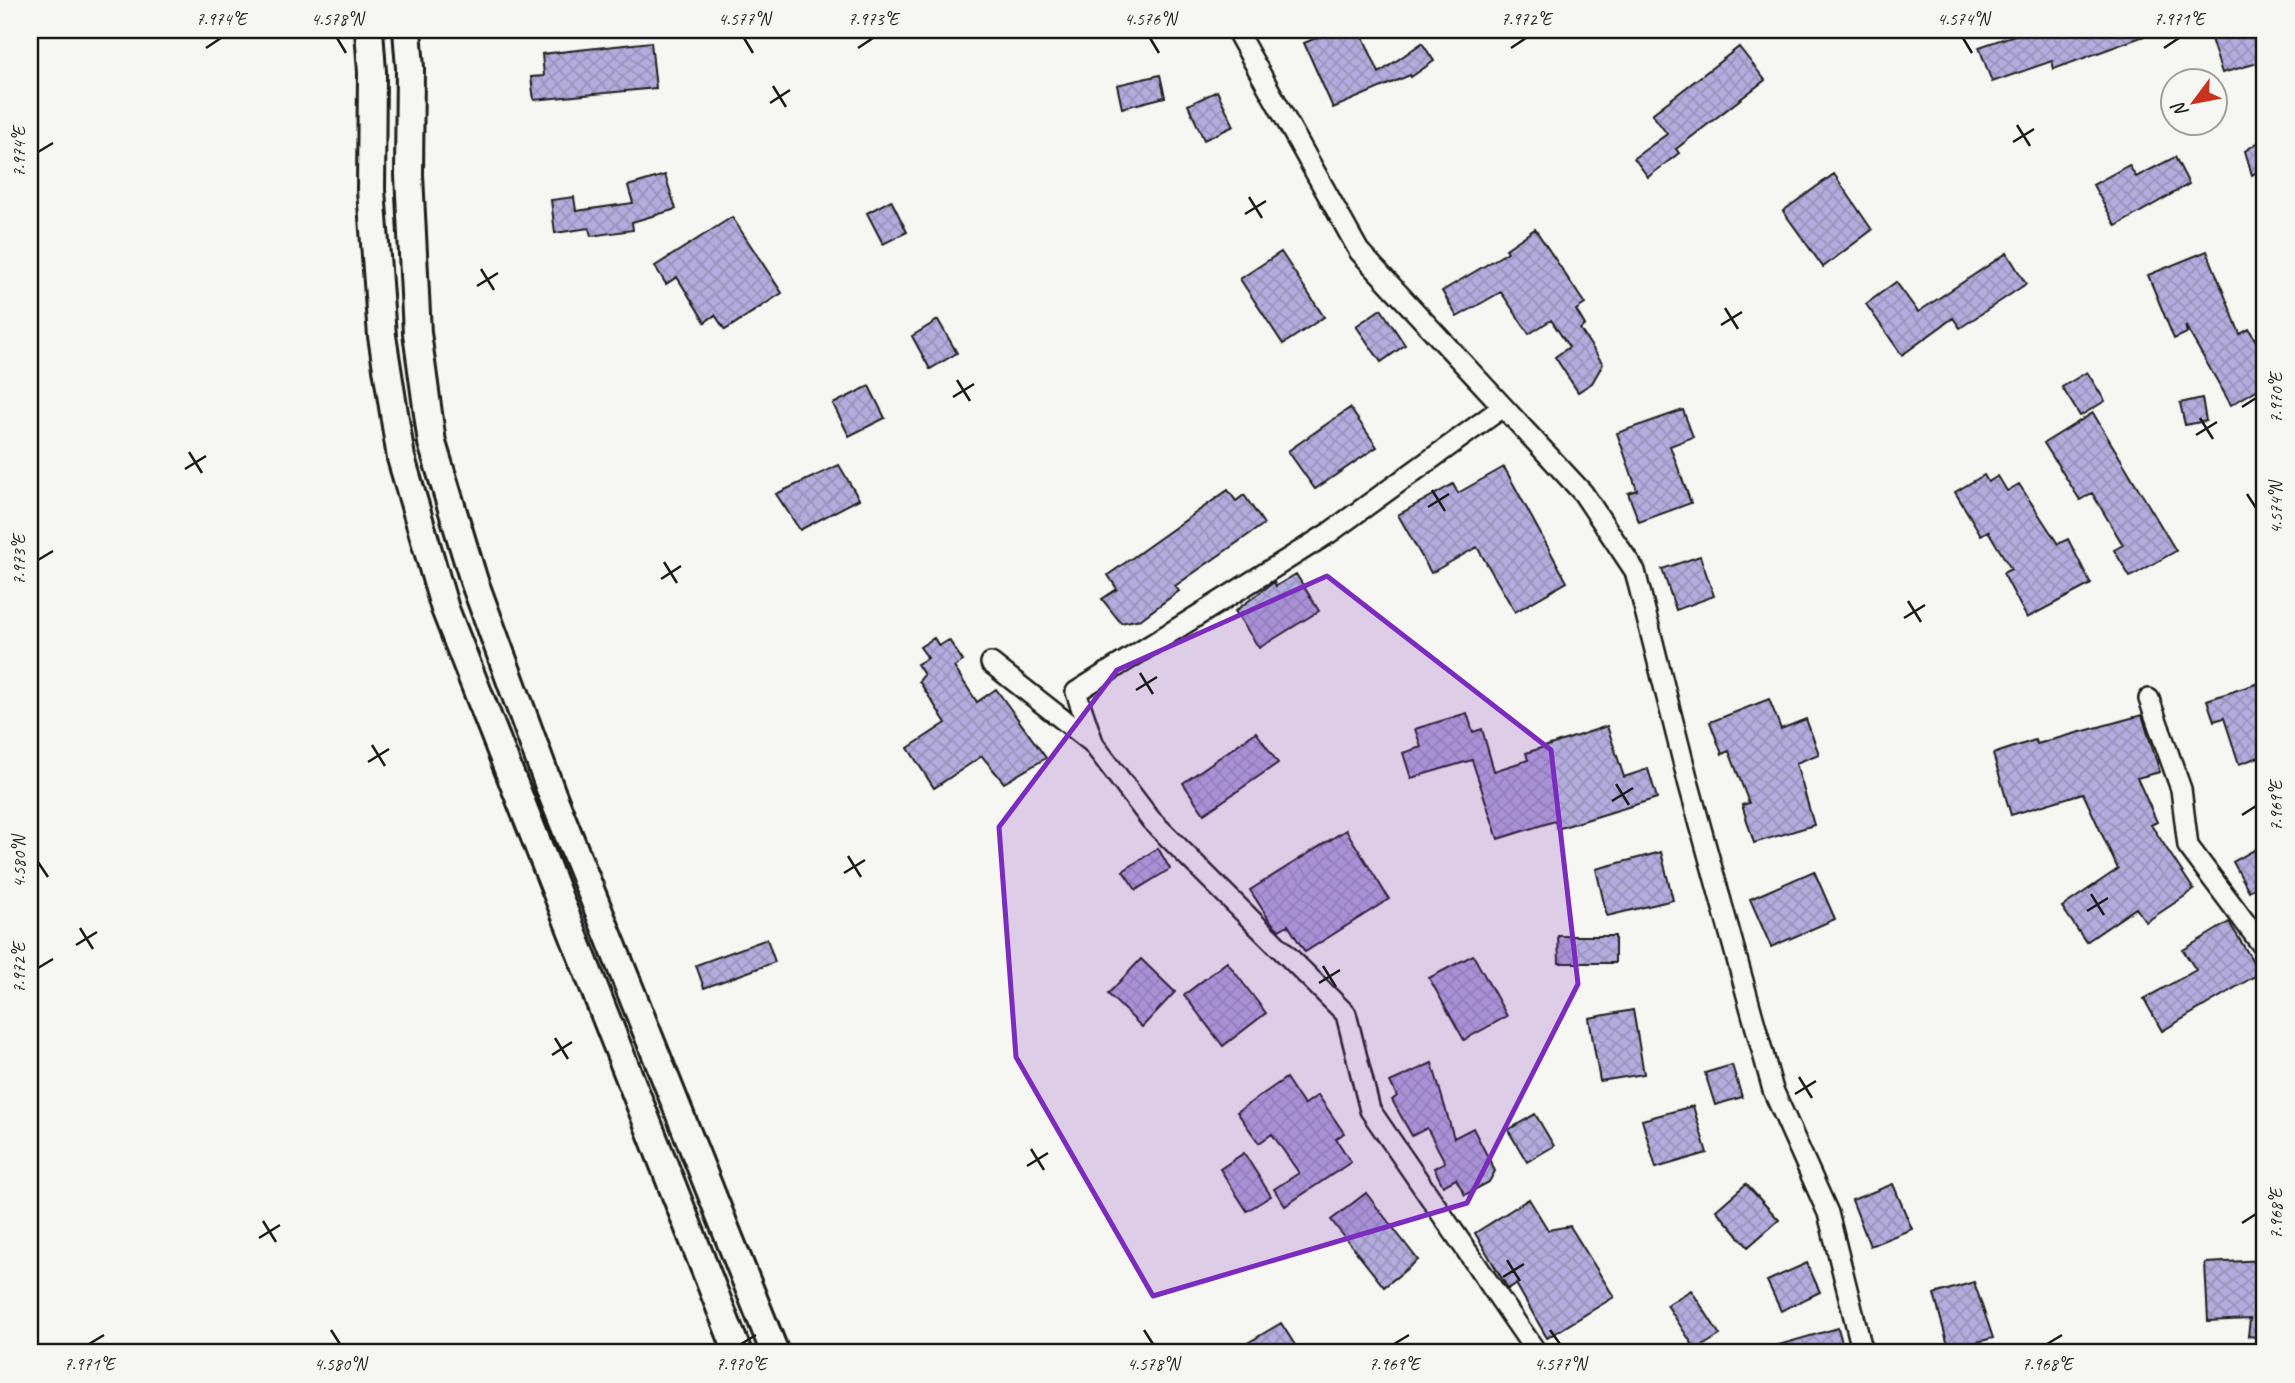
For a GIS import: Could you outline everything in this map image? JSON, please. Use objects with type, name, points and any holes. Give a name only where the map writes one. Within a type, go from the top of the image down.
[{"type":"main road","points":[[369,30],[372,204],[382,336],[401,458],[445,609],[738,1353]]},
{"type":"main road","points":[[407,30],[410,68],[409,175],[416,307],[432,443],[474,582],[552,794],[775,1353]]},
{"type":"main road","points":[[410,68],[418,30]]},
{"type":"street","points":[[1236,30],[1359,251],[1583,493],[1635,571],[1689,785],[1773,1090],[1828,1213],[1863,1353]]},
{"type":"street","points":[[1094,745],[1076,692],[1329,533],[1503,407]]},
{"type":"street","points":[[991,663],[1094,745],[1151,820],[1346,1014],[1370,1110],[1538,1353]]},
{"type":"street","points":[[2149,699],[2181,789],[2188,846],[2265,950]]},
{"type":"highlighted area","points":[[1327,576],[1551,750],[1578,984],[1467,1203],[1153,1296],[1016,1057],[999,827],[1117,670]]},
{"type":"building","points":[[1335,30],[1360,30],[1379,73],[1422,43],[1434,61],[1411,77],[1410,75],[1333,108],[1304,43]]},
{"type":"building","points":[[2029,30],[2155,32],[2054,69],[2052,61],[1992,82],[1979,47]]},
{"type":"building","points":[[2231,30],[2265,30],[2265,61],[2228,71],[2228,66],[2220,66],[2211,39],[2233,33]]},
{"type":"building","points":[[651,42],[656,88],[534,100],[531,77],[544,76],[542,54]]},
{"type":"building","points":[[1739,47],[1765,80],[1676,149],[1679,153],[1648,177],[1634,158],[1667,134],[1652,114]]},
{"type":"building","points":[[1160,75],[1165,97],[1122,108],[1117,85]]},
{"type":"building","points":[[1217,91],[1234,126],[1204,140],[1188,105]]},
{"type":"building","points":[[2265,138],[2265,167],[2252,175],[2245,151]]},
{"type":"building","points":[[2175,157],[2189,184],[2116,226],[2093,185],[2129,165],[2136,177]]},
{"type":"building","points":[[1834,174],[1872,230],[1823,267],[1783,211]]},
{"type":"building","points":[[665,175],[676,209],[632,222],[633,230],[591,236],[589,228],[555,233],[551,200],[574,197],[576,211],[633,203],[628,186]]},
{"type":"building","points":[[891,200],[907,232],[883,244],[867,213]]},
{"type":"building","points":[[732,217],[782,293],[725,330],[715,315],[705,322],[677,277],[666,284],[655,266]]},
{"type":"building","points":[[1535,229],[1585,304],[1576,310],[1585,325],[1580,329],[1603,364],[1592,383],[1578,392],[1555,357],[1569,347],[1551,320],[1529,334],[1501,292],[1457,317],[1442,291],[1508,252],[1506,249]]},
{"type":"building","points":[[2207,251],[2240,334],[2249,329],[2265,357],[2265,385],[2231,405],[2185,325],[2187,333],[2174,339],[2148,275]]},
{"type":"building","points":[[1281,252],[1324,317],[1283,344],[1240,279]]},
{"type":"building","points":[[2007,253],[2026,284],[1960,328],[1953,318],[1902,355],[1866,304],[1896,282],[1918,312]]},
{"type":"building","points":[[1381,309],[1405,345],[1381,362],[1356,326]]},
{"type":"building","points":[[938,320],[957,353],[930,369],[912,336]]},
{"type":"building","points":[[2087,372],[2105,401],[2080,416],[2062,387]]},
{"type":"building","points":[[869,386],[885,418],[849,436],[833,404]]},
{"type":"building","points":[[2202,398],[2206,421],[2185,425],[2180,403]]},
{"type":"building","points":[[1350,408],[1377,447],[1315,489],[1288,451]]},
{"type":"building","points":[[1683,410],[1693,437],[1670,446],[1691,503],[1639,522],[1628,493],[1637,490],[1617,433]]},
{"type":"building","points":[[2093,413],[2176,551],[2130,577],[2114,550],[2123,545],[2092,493],[2080,500],[2044,443]]},
{"type":"building","points":[[839,465],[859,499],[800,530],[776,494]]},
{"type":"building","points":[[1504,467],[1567,582],[1515,612],[1477,547],[1431,573],[1398,515],[1453,484],[1458,493]]},
{"type":"building","points":[[1984,475],[1988,482],[1998,476],[2007,491],[2019,484],[2058,544],[2068,539],[2091,584],[2027,618],[2003,573],[2011,569],[1988,531],[1981,535],[1955,492]]},
{"type":"building","points":[[1228,490],[1236,501],[1244,495],[1264,524],[1175,586],[1179,591],[1141,619],[1121,623],[1102,599],[1117,589],[1108,575]]},
{"type":"building","points":[[1700,556],[1714,596],[1676,610],[1662,569]]},
{"type":"building","points":[[1296,574],[1319,611],[1259,648],[1235,611],[1274,582],[1276,586]]},
{"type":"building","points":[[934,638],[939,646],[949,640],[963,661],[954,667],[977,702],[996,689],[1046,758],[1004,783],[982,756],[934,788],[908,748],[946,723],[919,681],[924,675],[917,664],[928,658],[920,647]]},
{"type":"building","points":[[2265,681],[2265,755],[2239,764],[2224,718],[2214,721],[2207,700]]},
{"type":"building","points":[[1769,699],[1781,729],[1806,719],[1819,754],[1796,763],[1814,825],[1754,843],[1742,805],[1749,803],[1729,751],[1722,754],[1710,722]]},
{"type":"building","points":[[1467,713],[1473,732],[1482,729],[1494,771],[1528,760],[1526,753],[1607,726],[1624,777],[1648,769],[1657,798],[1557,829],[1555,821],[1498,839],[1472,760],[1411,778],[1403,753],[1421,747],[1415,729]]},
{"type":"building","points":[[2142,715],[2160,772],[2137,778],[2157,822],[2151,825],[2194,890],[2146,922],[2136,908],[2086,942],[2062,907],[2118,869],[2083,793],[2011,815],[1993,754],[2035,740],[2037,744]]},
{"type":"building","points":[[1256,732],[1278,763],[1204,814],[1183,783]]},
{"type":"building","points":[[1346,830],[1389,899],[1305,952],[1288,925],[1279,930],[1270,921],[1250,890]]},
{"type":"building","points":[[2265,844],[2265,882],[2249,891],[2233,862]]},
{"type":"building","points":[[1158,848],[1170,869],[1136,890],[1123,871]]},
{"type":"building","points":[[1661,852],[1673,900],[1607,916],[1596,869]]},
{"type":"building","points":[[1814,871],[1835,919],[1771,947],[1750,899]]},
{"type":"building","points":[[2229,922],[2260,973],[2162,1031],[2144,999],[2196,970],[2183,950]]},
{"type":"building","points":[[1558,936],[1615,936],[1615,963],[1559,963]]},
{"type":"building","points":[[767,939],[775,962],[704,988],[696,965]]},
{"type":"building","points":[[1473,955],[1507,1016],[1464,1040],[1429,978]]},
{"type":"building","points":[[1141,959],[1175,992],[1142,1027],[1108,994]]},
{"type":"building","points":[[1227,962],[1266,1013],[1223,1046],[1184,995]]},
{"type":"building","points":[[1633,1010],[1644,1074],[1600,1081],[1589,1018]]},
{"type":"building","points":[[1432,1063],[1454,1138],[1473,1128],[1495,1171],[1489,1182],[1465,1195],[1456,1179],[1443,1186],[1434,1168],[1445,1162],[1427,1128],[1412,1136],[1392,1100],[1397,1096],[1390,1082]]},
{"type":"building","points":[[1732,1065],[1742,1097],[1715,1105],[1705,1073]]},
{"type":"building","points":[[1286,1078],[1304,1105],[1318,1095],[1344,1133],[1336,1139],[1351,1162],[1285,1206],[1274,1189],[1299,1173],[1272,1134],[1259,1143],[1237,1112]]},
{"type":"building","points":[[1693,1106],[1707,1153],[1656,1168],[1642,1120]]},
{"type":"building","points":[[1535,1114],[1554,1146],[1527,1162],[1508,1130]]},
{"type":"building","points":[[1244,1153],[1271,1196],[1247,1211],[1220,1169]]},
{"type":"building","points":[[1746,1184],[1779,1220],[1748,1247],[1716,1210]]},
{"type":"building","points":[[1893,1184],[1912,1229],[1870,1246],[1852,1200]]},
{"type":"building","points":[[1366,1193],[1418,1260],[1384,1287],[1331,1220]]},
{"type":"building","points":[[1529,1199],[1548,1230],[1570,1226],[1614,1297],[1547,1338],[1516,1284],[1508,1289],[1475,1233]]},
{"type":"building","points":[[2265,1260],[2265,1338],[2248,1336],[2250,1319],[2208,1321],[2205,1263]]},
{"type":"building","points":[[1807,1263],[1820,1292],[1781,1311],[1767,1281]]},
{"type":"building","points":[[1974,1282],[1993,1338],[1949,1349],[1934,1294]]},
{"type":"building","points":[[1691,1290],[1720,1335],[1696,1350],[1667,1305]]},
{"type":"building","points":[[1281,1323],[1300,1353],[1231,1353]]},
{"type":"building","points":[[1838,1328],[1845,1353],[1766,1353],[1765,1349]]}]
